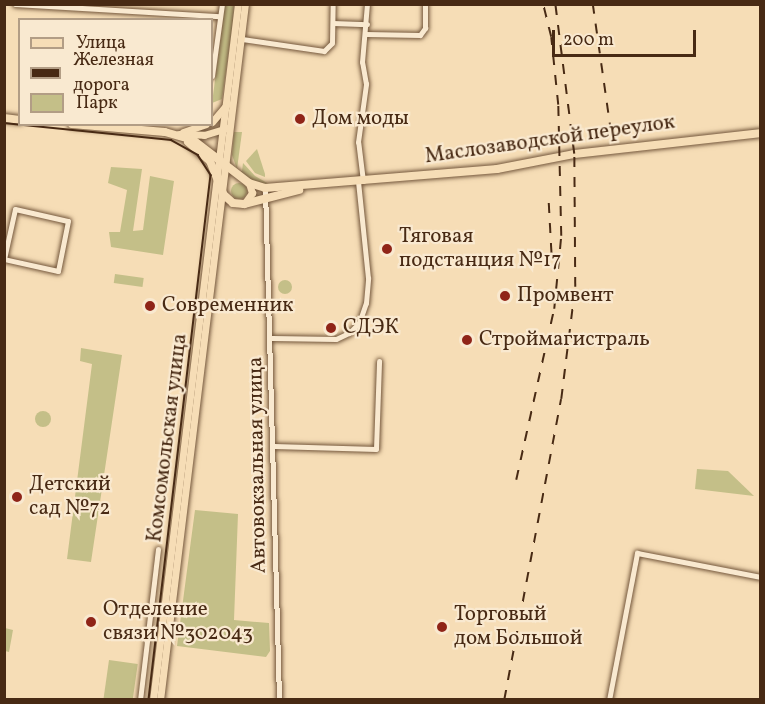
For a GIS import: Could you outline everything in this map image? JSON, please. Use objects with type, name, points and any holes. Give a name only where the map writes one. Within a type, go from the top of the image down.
[{"type":"highway","points":[[95,126],[165,132],[198,142],[246,181]]},
{"type":"highway","points":[[165,132],[201,151],[222,179]]},
{"type":"highway","name":"Маслозаводской переулок","points":[[246,181],[265,188],[308,187],[497,169],[574,154],[760,133]]},
{"type":"highway","name":"Комсомольская улица","points":[[222,179],[223,194]]},
{"type":"highway","name":"Маслозаводской переулок","points":[[240,204],[308,187]]},
{"type":"highway","points":[[223,194],[240,204]]},
{"type":"main road","name":"Комсомольская улица","points":[[153,699],[222,179],[238,4]]},
{"type":"main road","name":"Комсомольская улица","points":[[224,162],[232,124],[245,4]]},
{"type":"main road","points":[[213,121],[229,101]]},
{"type":"main road","points":[[165,132],[204,135],[225,130],[232,124]]},
{"type":"main road","points":[[165,132],[196,126]]},
{"type":"main road","points":[[220,219],[252,193],[246,181],[222,179]]},
{"type":"main road","name":"Комсомольская улица","points":[[160,699],[223,194]]},
{"type":"street","points":[[15,4],[150,8],[220,16]]},
{"type":"street","points":[[213,68],[222,4]]},
{"type":"street","points":[[242,39],[324,51],[332,43],[333,4]]},
{"type":"street","name":"Автовокзальная улица","points":[[272,338],[336,339],[349,333],[359,323],[366,303],[368,278],[358,142],[366,84],[362,62],[367,4]]},
{"type":"street","points":[[366,34],[420,35],[425,27],[425,4]]},
{"type":"street","points":[[333,23],[367,24]]},
{"type":"street","name":"Автовокзальная улица","points":[[265,188],[264,250],[270,272],[272,338],[279,699]]},
{"type":"street","points":[[15,210],[68,221],[58,271],[4,260],[15,210]]},
{"type":"street","points":[[274,446],[376,449],[380,361]]},
{"type":"street","points":[[140,699],[158,549]]},
{"type":"street","points":[[609,699],[637,553],[760,577]]},
{"type":"green space","points":[[225,5],[234,5],[222,99],[213,103]]},
{"type":"green space","points":[[234,132],[242,132],[237,169],[232,155]]},
{"type":"green space","points":[[257,149],[265,177],[255,173],[246,161]]},
{"type":"green space","points":[[243,163],[255,176],[269,184],[253,182],[238,171],[242,171]]},
{"type":"green space","points":[[111,167],[142,169],[133,231],[143,230],[150,176],[174,181],[163,255],[111,247],[109,232],[120,232],[127,190],[108,183]]},
{"type":"green space","points":[[236,183],[242,183],[247,191],[245,197],[236,199],[231,194],[231,188]]},
{"type":"green space","points":[[115,274],[144,278],[142,287],[114,283]]},
{"type":"green space","points":[[282,280],[288,280],[292,287],[288,294],[282,294],[278,290],[278,284]]},
{"type":"green space","points":[[81,348],[122,355],[91,562],[67,559],[92,364],[80,361]]},
{"type":"green space","points":[[40,411],[46,411],[51,419],[49,425],[40,427],[35,422],[35,416]]},
{"type":"green space","points":[[697,469],[728,471],[754,496],[695,489]]},
{"type":"green space","points":[[195,510],[238,514],[234,620],[269,623],[270,651],[266,657],[177,646]]},
{"type":"green space","points":[[5,628],[13,630],[9,652],[5,651]]},
{"type":"green space","points":[[109,660],[138,664],[133,700],[104,699]]},
{"type":"tram line","points":[[4,123],[18,124]]},
{"type":"tram line","points":[[33,126],[171,140],[198,155],[211,175],[149,700]]},
{"type":"railway","points":[[516,480],[554,309],[561,236],[558,105],[551,37],[543,4]]},
{"type":"railway","points":[[504,700],[561,399],[575,287],[574,154],[555,4]]},
{"type":"railway","points":[[593,4],[612,137]]},
{"type":"railway","points":[[549,203],[552,258]]},
{"type":"place","name":"Дом моды","points":[[300,119]]},
{"type":"place","name":"Тяговая подстанция №17","points":[[387,249]]},
{"type":"place","name":"Промвент","points":[[505,296]]},
{"type":"place","name":"Современник","points":[[150,306]]},
{"type":"place","name":"СДЭК","points":[[331,328]]},
{"type":"place","name":"Строймагистраль","points":[[467,340]]},
{"type":"place","name":"Детский сад №72","points":[[17,497]]},
{"type":"place","name":"Отделение связи №302043","points":[[91,622]]},
{"type":"place","name":"Торговый дом Большой","points":[[442,627]]}]
